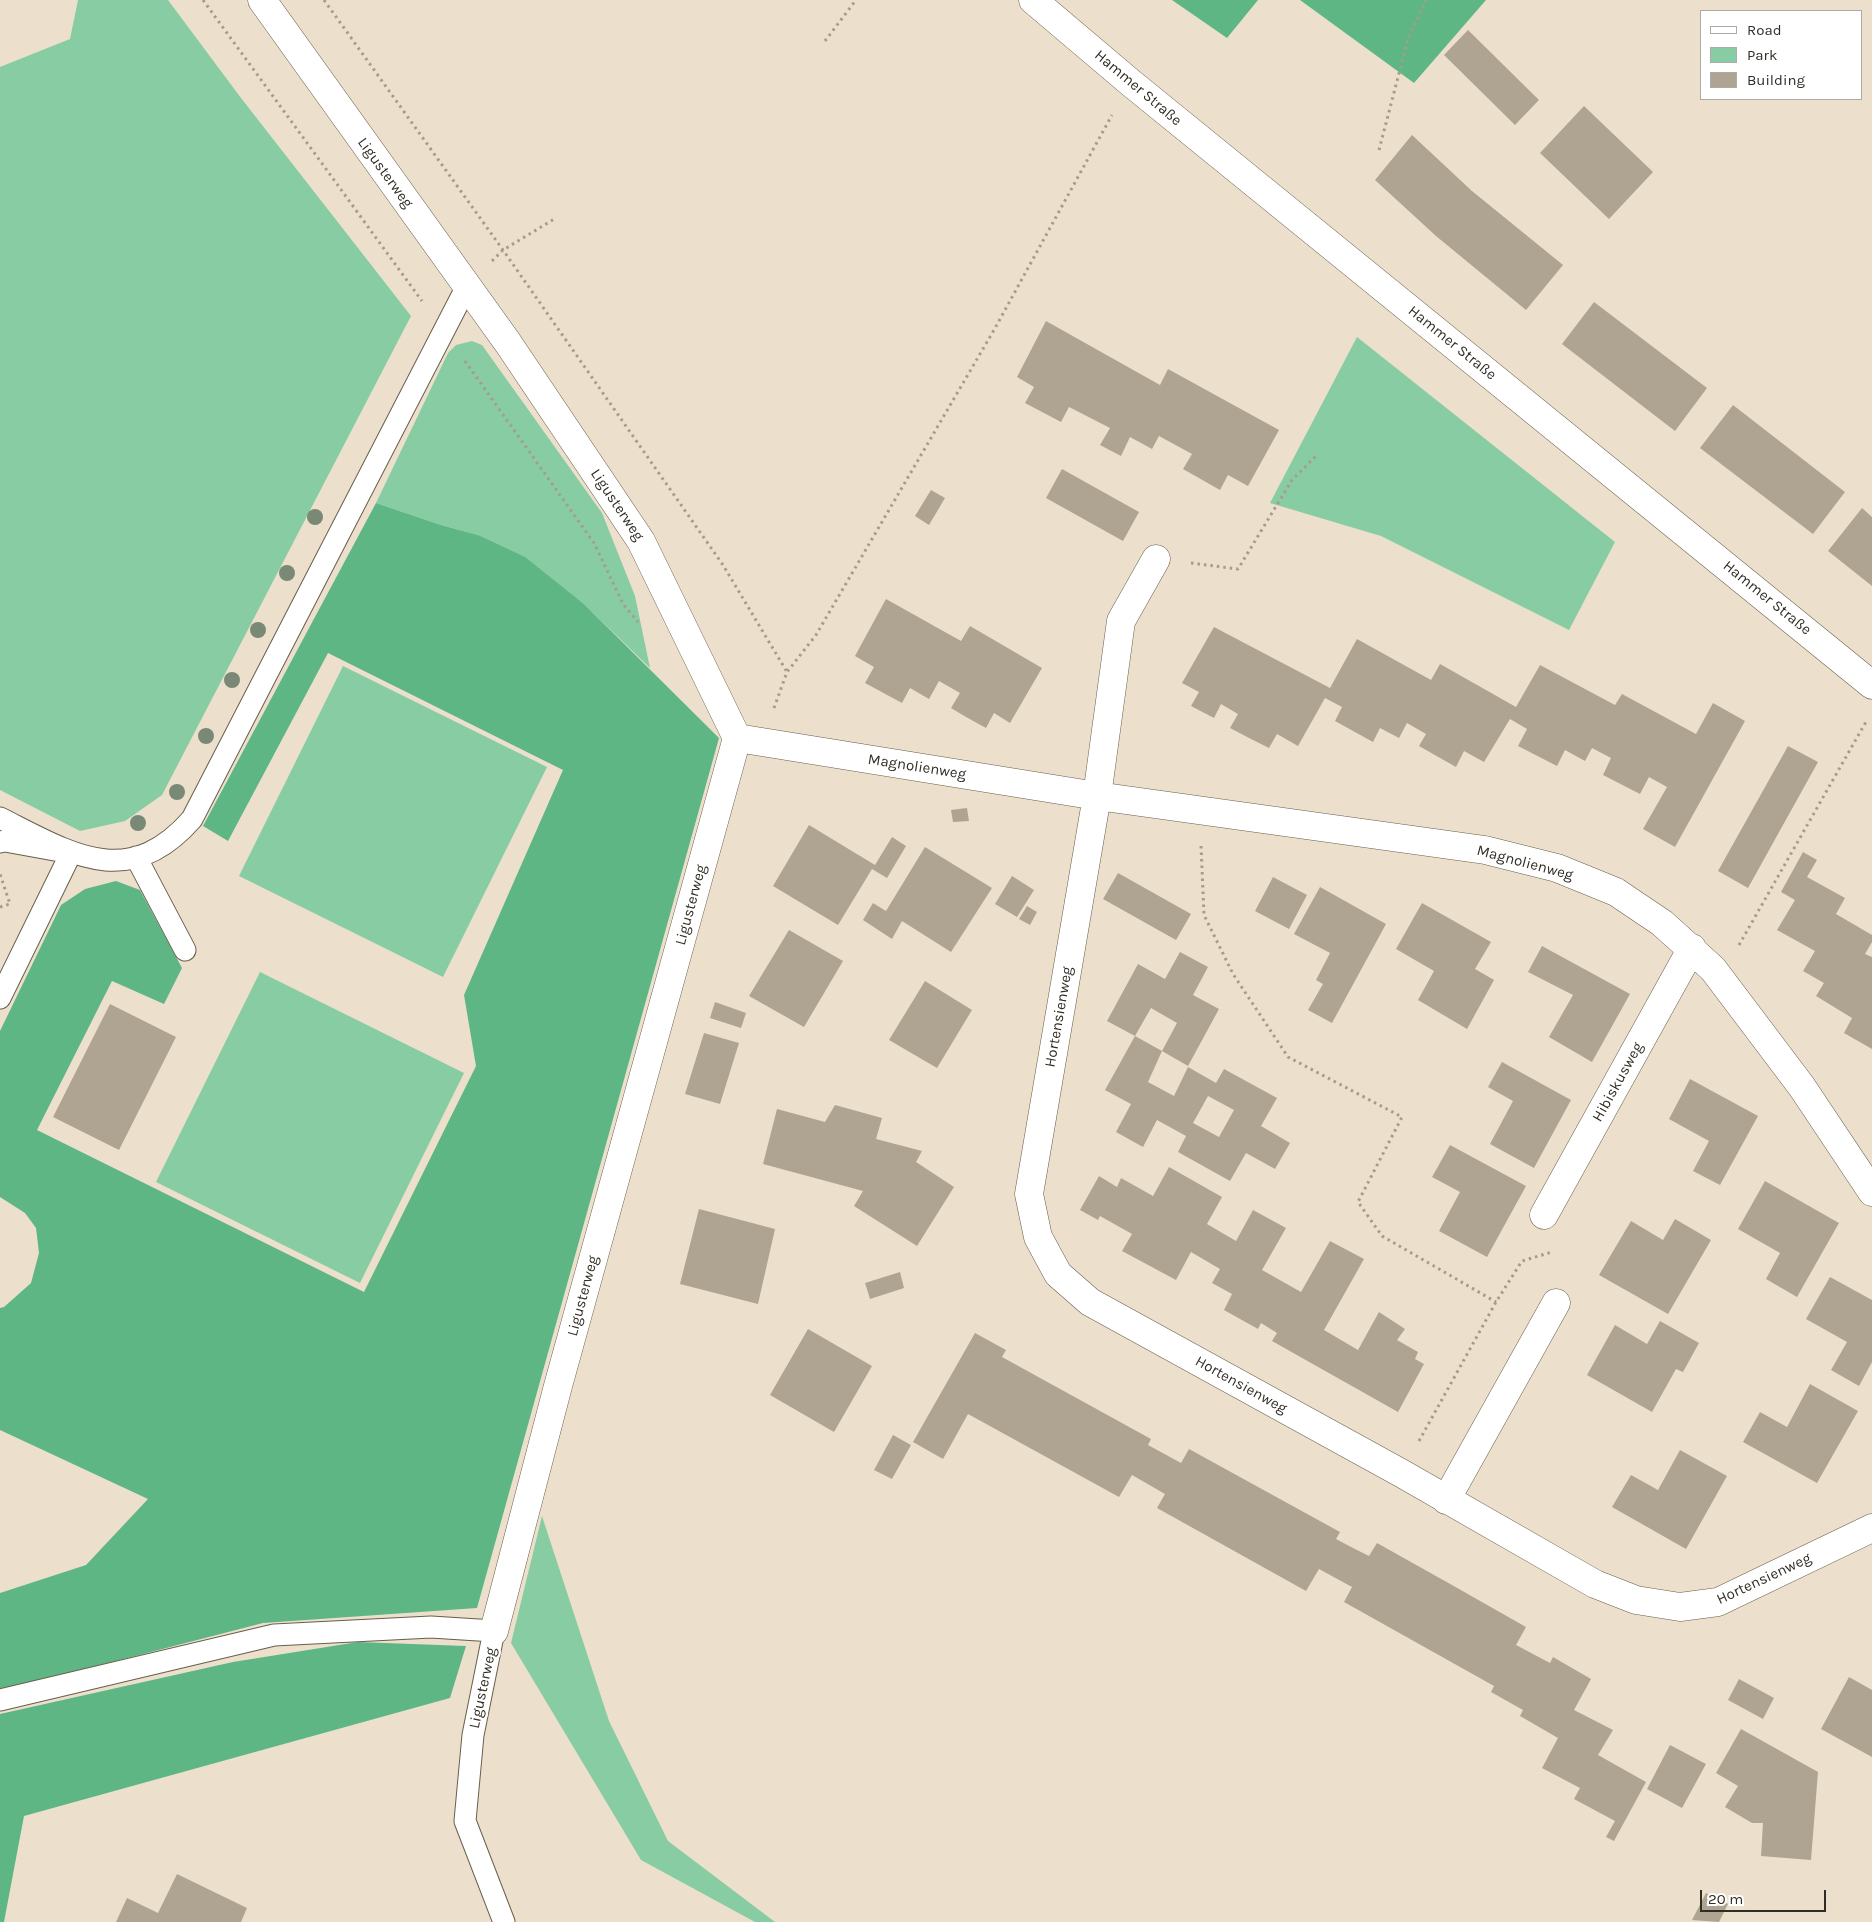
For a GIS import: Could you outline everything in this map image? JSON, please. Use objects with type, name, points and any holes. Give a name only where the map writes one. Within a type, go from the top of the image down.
[{"type":"street","name":"Ligusterweg","points":[[262,0],[467,286],[641,541],[749,739],[558,1386],[494,1630]]},
{"type":"street","name":"Hammer Straße","points":[[1033,0],[1131,83],[1872,685]]},
{"type":"street","points":[[1097,796],[1121,621],[1156,559]]},
{"type":"street","name":"Magnolienweg","points":[[749,739],[1097,796],[1485,850],[1557,868],[1616,892],[1662,923],[1692,948],[1721,978],[1802,1086],[1872,1192]]},
{"type":"street","name":"Hortensienweg","points":[[1097,796],[1029,1194],[1038,1237],[1058,1274],[1090,1302],[1401,1473],[1595,1584],[1636,1600],[1680,1607],[1718,1602],[1872,1528]]},
{"type":"street","name":"Hibiskusweg","points":[[1544,1215],[1692,948]]},
{"type":"street","points":[[1446,1500],[1556,1303]]},
{"type":"lane","points":[[0,842],[5,840],[103,860],[136,857],[175,838],[192,819],[467,286]]},
{"type":"lane","points":[[0,818],[71,853]]},
{"type":"lane","points":[[0,998],[71,853]]},
{"type":"lane","points":[[136,857],[185,950]]},
{"type":"lane","points":[[0,1700],[274,1635],[431,1628],[494,1630]]},
{"type":"lane","name":"Ligusterweg","points":[[494,1630],[473,1735],[465,1821],[504,1922]]},
{"type":"path","points":[[204,0],[444,330],[535,462],[594,543],[623,604],[640,625]]},
{"type":"path","points":[[324,0],[503,250],[723,565],[787,672]]},
{"type":"path","points":[[824,41],[856,0]]},
{"type":"path","points":[[1379,150],[1408,39],[1426,0]]},
{"type":"path","points":[[749,739],[787,672],[816,635],[994,330],[1103,129],[1131,83]]},
{"type":"path","points":[[467,286],[503,250],[556,218]]},
{"type":"path","points":[[1156,559],[1238,569],[1292,480],[1316,456]]},
{"type":"path","points":[[1721,978],[1867,719]]},
{"type":"path","points":[[1199,811],[1204,915],[1233,974],[1288,1057],[1402,1117],[1358,1202],[1382,1236],[1496,1302]]},
{"type":"path","points":[[0,873],[10,904],[0,907]]},
{"type":"green space","points":[[78,0],[168,0],[241,98],[411,316],[162,795],[125,821],[80,831],[0,790],[0,67],[70,39]]},
{"type":"green space","points":[[1172,0],[1258,0],[1227,38]]},
{"type":"green space","points":[[1300,0],[1486,0],[1414,83]]},
{"type":"green space","points":[[1357,337],[1615,542],[1569,630],[1381,536],[1270,503]]},
{"type":"green space","points":[[472,341],[482,345],[602,513],[635,596],[650,668],[585,605],[478,535],[441,525],[376,503],[448,353],[456,345]]},
{"type":"green space","points":[[376,503],[441,525],[478,535],[525,557],[585,605],[719,738],[477,1608],[263,1623],[0,1691],[0,1593],[86,1565],[148,1499],[0,1430],[0,1308],[4,1307],[31,1283],[39,1253],[36,1228],[25,1213],[0,1197],[0,1031],[61,905],[85,889],[116,881],[140,890],[182,968],[164,1004],[112,981],[37,1130],[364,1292],[476,1066],[464,995],[563,770],[328,653],[228,841],[203,826]]},
{"type":"green space","points":[[343,666],[547,767],[443,977],[239,876]]},
{"type":"green space","points":[[260,972],[464,1073],[360,1283],[156,1182]]},
{"type":"green space","points":[[542,1516],[609,1721],[668,1841],[775,1922],[755,1922],[641,1860],[511,1643]]},
{"type":"green space","points":[[358,1642],[466,1646],[450,1698],[24,1816],[4,1922],[0,1922],[0,1714],[233,1662]]},
{"type":"building","points":[[1468,30],[1539,100],[1515,125],[1444,55]]},
{"type":"building","points":[[1584,106],[1653,172],[1609,219],[1540,153]]},
{"type":"building","points":[[1412,135],[1472,191],[1563,265],[1526,310],[1436,236],[1375,180]]},
{"type":"building","points":[[1594,302],[1707,388],[1675,431],[1562,344]]},
{"type":"building","points":[[1046,321],[1160,385],[1168,369],[1279,430],[1248,486],[1228,475],[1220,490],[1183,469],[1192,454],[1159,436],[1152,449],[1130,437],[1121,456],[1100,445],[1110,428],[1069,407],[1061,422],[1025,403],[1034,387],[1017,377]]},
{"type":"building","points":[[1733,405],[1845,492],[1813,534],[1700,448]]},
{"type":"building","points":[[1062,469],[1139,512],[1123,541],[1046,498]]},
{"type":"building","points":[[931,490],[945,498],[929,525],[915,516]]},
{"type":"building","points":[[1862,508],[1872,517],[1872,586],[1828,551]]},
{"type":"building","points":[[886,599],[961,641],[970,626],[1042,668],[1010,723],[994,713],[986,728],[966,717],[951,708],[960,693],[939,681],[929,699],[910,688],[902,703],[865,683],[874,667],[855,656]]},
{"type":"building","points":[[1214,627],[1330,688],[1357,639],[1431,680],[1440,664],[1516,707],[1540,665],[1615,705],[1622,694],[1696,734],[1713,703],[1745,721],[1675,847],[1643,829],[1667,787],[1649,777],[1640,794],[1603,775],[1611,758],[1592,748],[1585,761],[1565,750],[1557,766],[1518,746],[1527,729],[1510,719],[1484,762],[1464,751],[1456,767],[1419,746],[1426,734],[1407,723],[1399,738],[1380,728],[1373,742],[1335,721],[1342,707],[1325,698],[1298,746],[1277,734],[1269,748],[1230,728],[1238,714],[1221,704],[1214,718],[1191,706],[1199,692],[1182,683]]},
{"type":"building","points":[[1788,746],[1818,762],[1748,888],[1718,871]]},
{"type":"building","points":[[967,808],[969,821],[953,822],[951,810]]},
{"type":"building","points":[[809,825],[875,865],[892,837],[906,846],[887,878],[872,869],[838,925],[773,886]]},
{"type":"building","points":[[925,847],[992,888],[951,952],[902,921],[892,939],[863,920],[873,903],[886,911]]},
{"type":"building","points":[[1803,852],[1817,860],[1807,877],[1845,898],[1836,914],[1872,935],[1872,942],[1865,954],[1872,957],[1872,1049],[1844,1033],[1852,1018],[1816,996],[1824,983],[1803,971],[1815,951],[1777,930],[1795,900],[1781,892]]},
{"type":"building","points":[[1118,873],[1191,914],[1176,940],[1103,899]]},
{"type":"building","points":[[1012,876],[1034,890],[1017,917],[995,904]]},
{"type":"building","points":[[1273,877],[1307,895],[1289,929],[1255,911]]},
{"type":"building","points":[[1320,887],[1386,924],[1332,1023],[1308,1010],[1323,984],[1316,980],[1330,953],[1294,934]]},
{"type":"building","points":[[1422,903],[1491,942],[1475,969],[1494,980],[1467,1029],[1418,1000],[1434,971],[1396,949]]},
{"type":"building","points":[[1027,906],[1037,912],[1030,925],[1019,919]]},
{"type":"building","points":[[789,930],[843,961],[804,1027],[749,996]]},
{"type":"building","points":[[1542,946],[1630,994],[1592,1062],[1549,1037],[1573,995],[1528,972]]},
{"type":"building","points":[[1180,952],[1208,967],[1193,995],[1219,1009],[1188,1066],[1162,1051],[1177,1023],[1151,1008],[1135,1036],[1107,1021],[1138,964],[1165,979]]},
{"type":"building","points":[[925,981],[972,1010],[937,1068],[889,1040]]},
{"type":"building","points":[[715,1002],[746,1013],[741,1028],[710,1018]]},
{"type":"building","points":[[110,1004],[176,1037],[119,1150],[53,1117]]},
{"type":"building","points":[[704,1033],[739,1043],[720,1104],[685,1094]]},
{"type":"building","points":[[1135,1036],[1162,1051],[1148,1082],[1174,1096],[1188,1067],[1216,1083],[1224,1069],[1277,1098],[1261,1126],[1290,1143],[1275,1169],[1246,1153],[1230,1181],[1178,1152],[1186,1136],[1157,1120],[1143,1147],[1116,1132],[1131,1104],[1105,1090]],"holes":[[[1208,1096],[1234,1110],[1219,1137],[1193,1123]]]},
{"type":"building","points":[[1502,1062],[1571,1100],[1534,1168],[1490,1144],[1513,1101],[1488,1087]]},
{"type":"building","points":[[1690,1079],[1758,1116],[1720,1185],[1693,1171],[1709,1141],[1669,1119]]},
{"type":"building","points":[[835,1105],[882,1118],[876,1139],[922,1151],[916,1162],[954,1187],[917,1246],[854,1206],[863,1191],[763,1164],[777,1109],[825,1122]]},
{"type":"building","points":[[1450,1145],[1526,1186],[1487,1257],[1439,1231],[1460,1192],[1432,1177]]},
{"type":"building","points":[[1169,1167],[1222,1197],[1207,1224],[1236,1241],[1253,1210],[1286,1228],[1262,1270],[1301,1292],[1330,1241],[1364,1259],[1324,1330],[1358,1350],[1379,1312],[1405,1329],[1397,1340],[1418,1352],[1415,1359],[1424,1364],[1398,1412],[1272,1341],[1277,1333],[1261,1323],[1258,1329],[1224,1310],[1232,1294],[1212,1283],[1220,1269],[1191,1252],[1176,1280],[1122,1251],[1132,1234],[1100,1216],[1098,1220],[1080,1210],[1099,1176],[1117,1187],[1121,1178],[1153,1196]]},
{"type":"building","points":[[1765,1181],[1839,1223],[1797,1297],[1766,1279],[1780,1253],[1738,1229]]},
{"type":"building","points":[[699,1209],[775,1229],[758,1304],[680,1284]]},
{"type":"building","points":[[1675,1219],[1711,1240],[1668,1314],[1599,1275],[1631,1221],[1663,1240]]},
{"type":"building","points":[[900,1272],[904,1288],[870,1299],[865,1283]]},
{"type":"building","points":[[1830,1277],[1872,1300],[1872,1362],[1859,1386],[1831,1370],[1847,1342],[1806,1319]]},
{"type":"building","points":[[1660,1321],[1699,1343],[1683,1372],[1676,1369],[1652,1412],[1587,1375],[1615,1325],[1647,1344]]},
{"type":"building","points":[[808,1329],[872,1366],[834,1432],[770,1395]]},
{"type":"building","points":[[975,1333],[1006,1350],[1002,1357],[1151,1439],[1148,1445],[1181,1463],[1189,1449],[1340,1532],[1336,1539],[1353,1548],[1369,1556],[1377,1543],[1526,1627],[1516,1645],[1550,1663],[1553,1657],[1591,1679],[1574,1710],[1613,1730],[1598,1755],[1646,1782],[1614,1841],[1606,1837],[1615,1821],[1574,1799],[1580,1788],[1542,1768],[1558,1738],[1520,1716],[1523,1710],[1491,1692],[1494,1686],[1344,1602],[1352,1587],[1319,1569],[1306,1591],[1157,1508],[1165,1494],[1132,1475],[1119,1497],[968,1414],[943,1459],[913,1442]]},
{"type":"building","points":[[1810,1384],[1858,1411],[1817,1483],[1743,1442],[1760,1412],[1787,1427]]},
{"type":"building","points":[[893,1435],[911,1445],[892,1479],[874,1470]]},
{"type":"building","points":[[1680,1450],[1727,1476],[1686,1549],[1612,1507],[1631,1475],[1658,1490]]},
{"type":"building","points":[[1849,1677],[1872,1690],[1872,1757],[1821,1729]]},
{"type":"building","points":[[1739,1679],[1774,1698],[1763,1719],[1728,1700]]},
{"type":"building","points":[[1741,1729],[1818,1772],[1811,1860],[1761,1856],[1763,1823],[1752,1823],[1725,1807],[1738,1786],[1716,1773]]},
{"type":"building","points":[[1670,1745],[1706,1764],[1682,1808],[1647,1789]]},
{"type":"building","points":[[177,1874],[247,1908],[241,1922],[116,1922],[127,1898],[158,1913]]},
{"type":"building","points":[[1706,1893],[1728,1904],[1719,1922],[1692,1920]]}]
